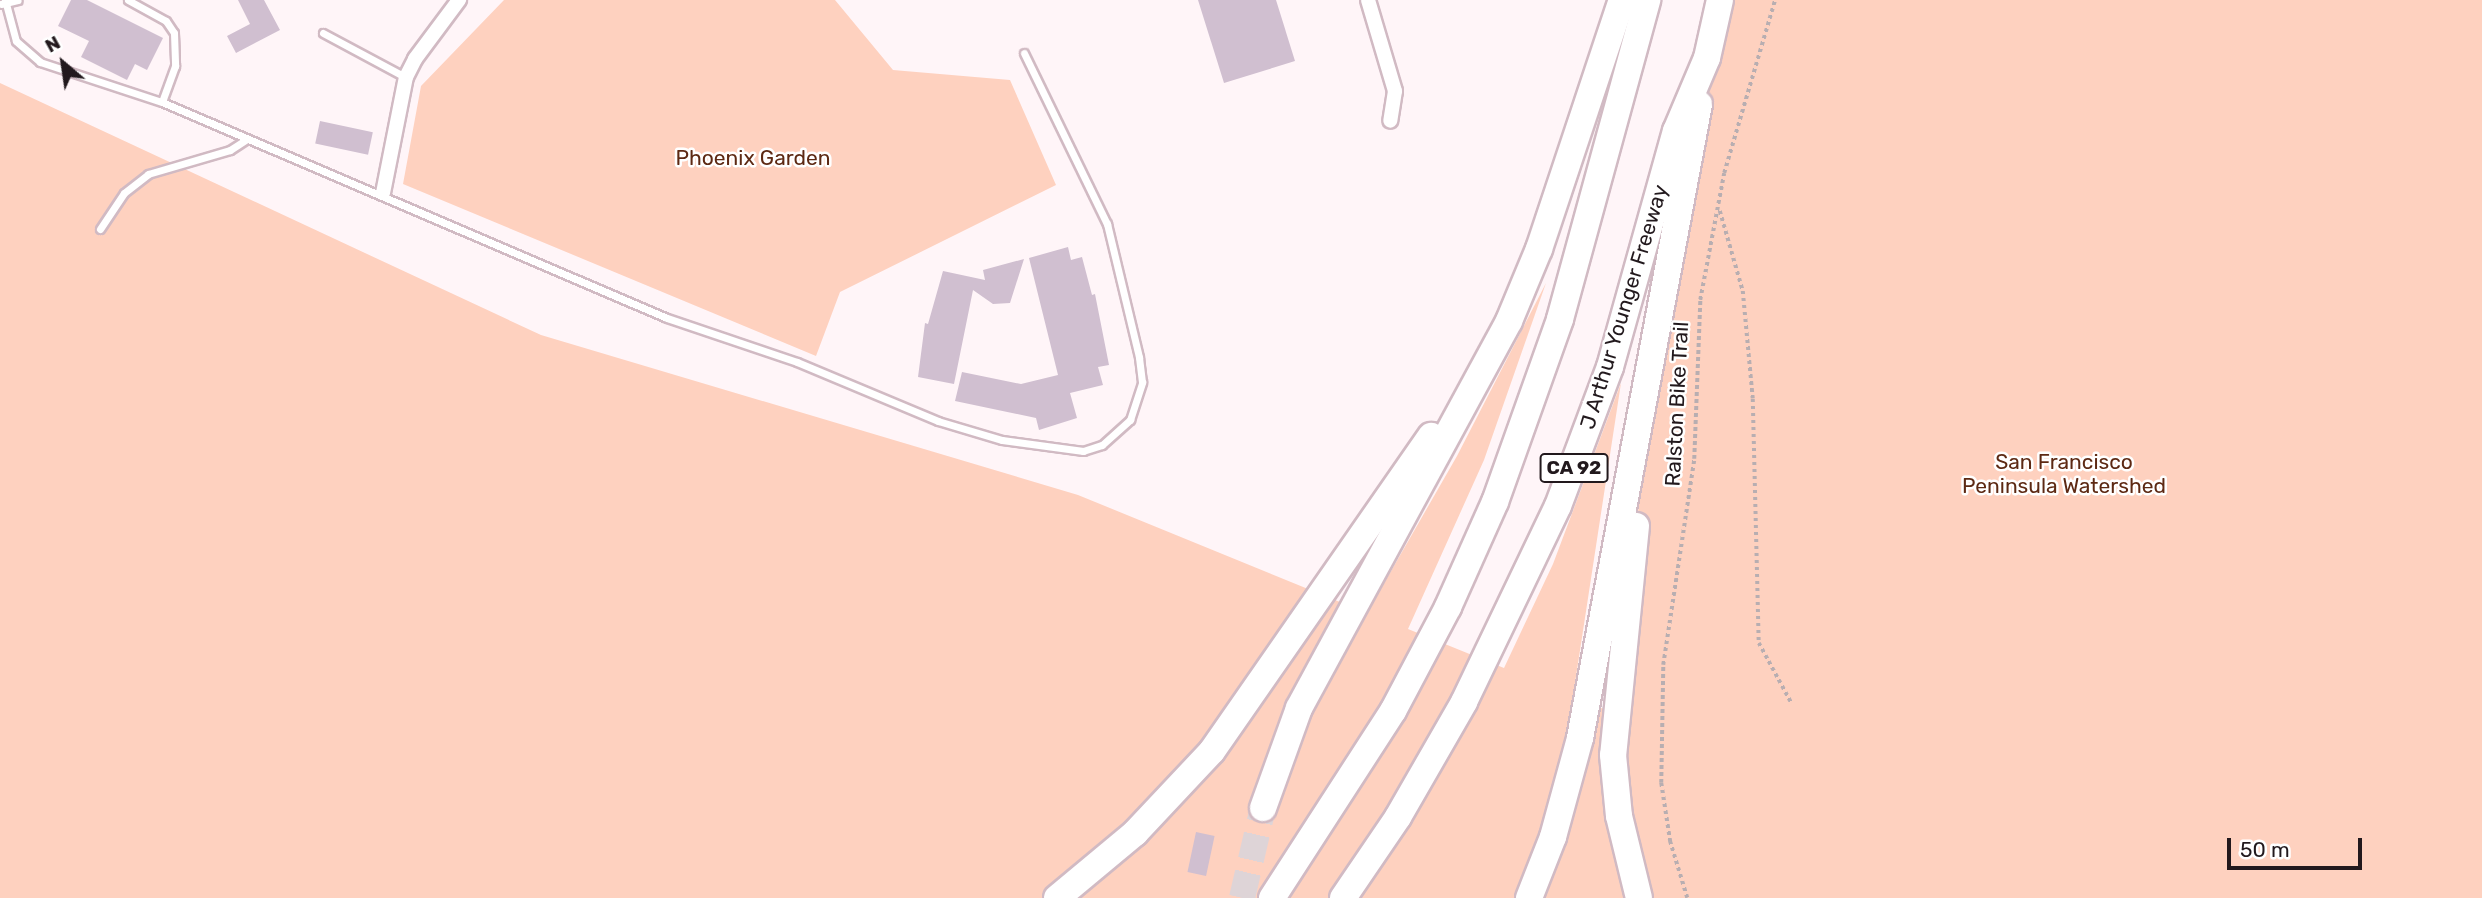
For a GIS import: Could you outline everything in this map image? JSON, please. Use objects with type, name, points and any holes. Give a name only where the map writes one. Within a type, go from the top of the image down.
[{"type":"highway","points":[[1263,808],[1299,708],[1508,321],[1539,248],[1622,0]]},
{"type":"highway","name":"CA 92","points":[[1272,898],[1393,711],[1448,607],[1495,502],[1560,319],[1647,0]]},
{"type":"highway","name":"J Arthur Younger Freeway","points":[[1343,898],[1398,817],[1464,702],[1558,506],[1620,333],[1676,131],[1707,58],[1720,0]]},
{"type":"highway","points":[[1529,898],[1553,837],[1577,750],[1657,338],[1707,58]]},
{"type":"highway","points":[[1057,898],[1156,813],[1228,730],[1508,321]]},
{"type":"highway","points":[[1639,898],[1619,816],[1613,733],[1657,338]]},
{"type":"street","points":[[383,193],[406,77],[415,58],[459,0]]},
{"type":"street","points":[[1368,0],[1395,91],[1391,121]]},
{"type":"lane","points":[[18,0],[3,2],[16,41],[40,62],[162,102],[383,193],[667,318],[797,362],[938,421],[1002,440],[1083,451],[1102,445],[1130,421],[1142,382],[1139,357],[1107,224],[1024,53]]},
{"type":"lane","points":[[128,0],[166,20],[174,33],[175,66],[162,102]]},
{"type":"lane","points":[[323,33],[406,77]]},
{"type":"lane","points":[[100,229],[124,193],[148,174],[230,150],[247,139]]},
{"type":"path","name":"Ralston Bike Trail","points":[[1687,898],[1663,803],[1661,704],[1673,587],[1694,459],[1698,313],[1744,92],[1775,0]]},
{"type":"path","points":[[1719,203],[1743,291],[1752,391],[1759,643],[1792,704]]},
{"type":"green space","name":"Phoenix Garden","points":[[504,0],[835,0],[893,70],[1010,80],[1056,185],[840,292],[816,356],[403,184],[421,86]]},
{"type":"green space","name":"San Francisco Peninsula Watershed","points":[[1720,0],[2482,0],[2482,898],[0,898],[0,83],[541,335],[1078,495],[1367,613],[1457,456],[1546,283],[1484,460],[1408,629],[1504,668],[1553,564],[1621,383],[1573,696],[1613,713],[1645,455]]},
{"type":"building","points":[[71,0],[87,0],[163,38],[147,70],[135,64],[127,80],[81,57],[89,41],[58,26]]},
{"type":"building","points":[[238,0],[264,0],[280,30],[236,53],[227,36],[250,24]]},
{"type":"building","points":[[1198,0],[1276,0],[1295,61],[1224,83]]},
{"type":"building","points":[[320,121],[373,132],[368,155],[315,143]]},
{"type":"building","points":[[1068,247],[1071,260],[1082,257],[1092,295],[1095,294],[1109,365],[1098,367],[1103,385],[1070,393],[1077,418],[1039,430],[1036,418],[955,401],[962,372],[1021,384],[1058,375],[1029,258]]},
{"type":"building","points":[[1024,259],[1010,303],[993,304],[973,290],[954,384],[918,377],[925,323],[928,324],[943,271],[985,280],[983,270]]},
{"type":"building","points":[[1196,832],[1215,836],[1206,876],[1187,872]]},
{"type":"tunnel","points":[[1242,898],[1263,808]]}]
